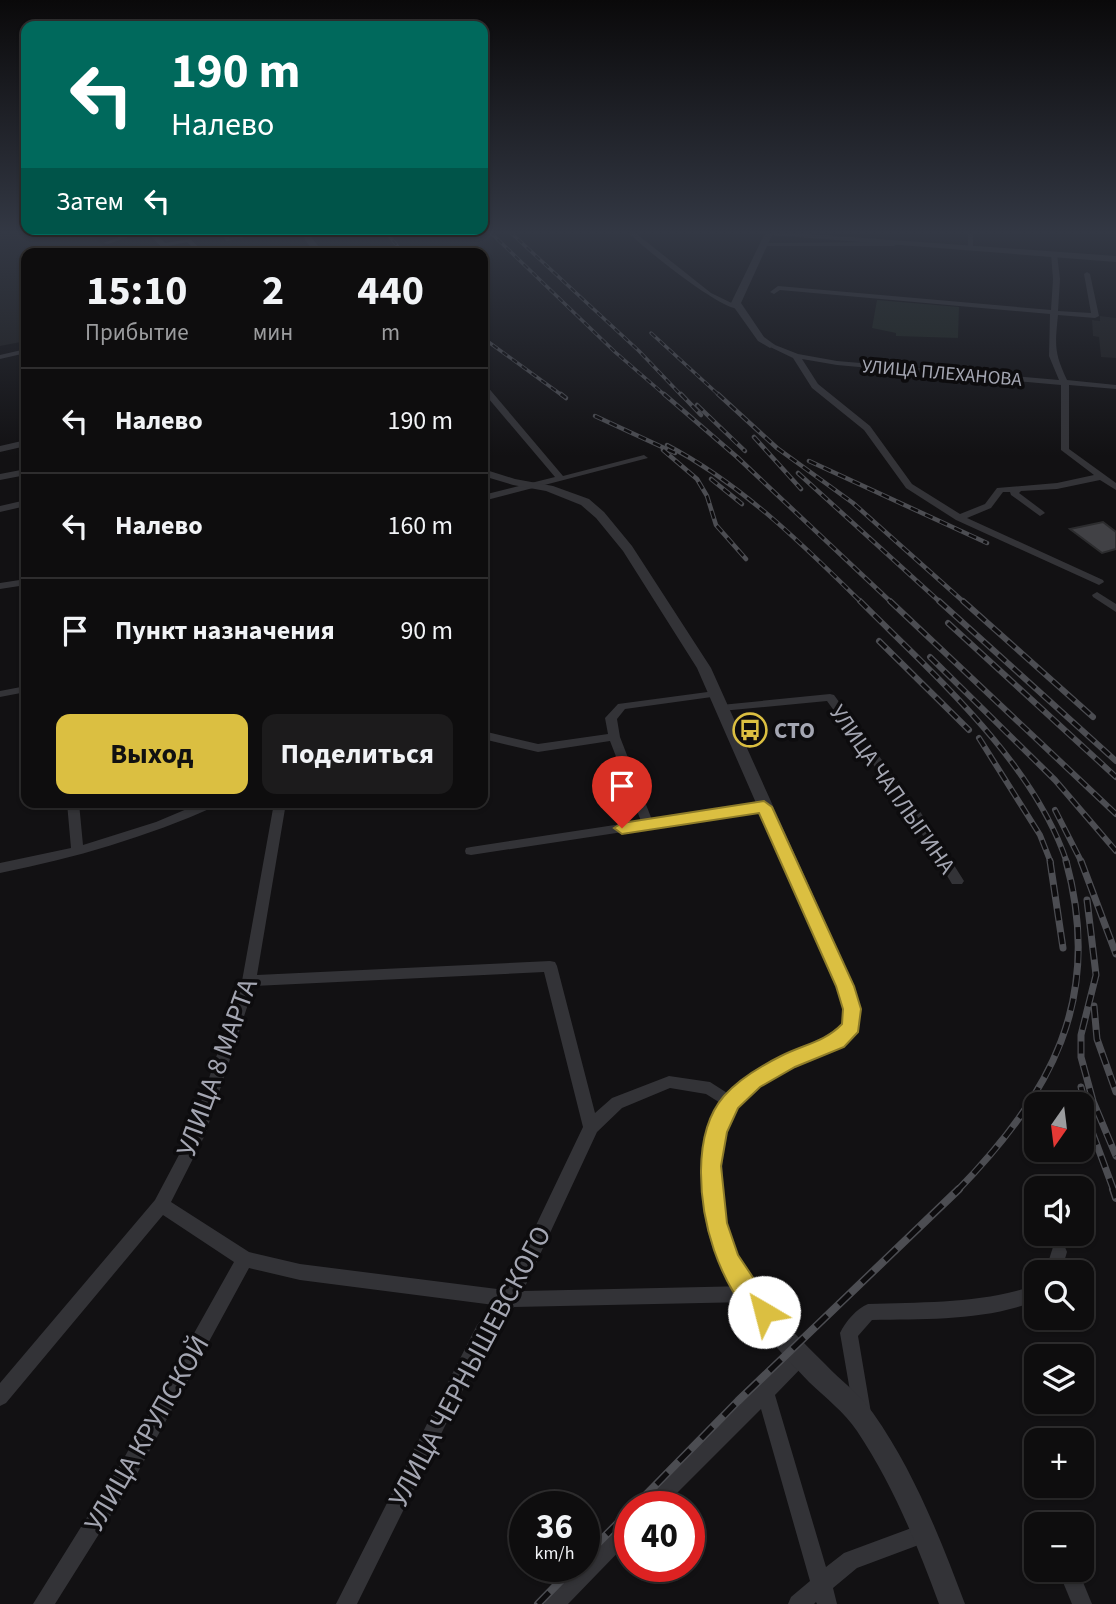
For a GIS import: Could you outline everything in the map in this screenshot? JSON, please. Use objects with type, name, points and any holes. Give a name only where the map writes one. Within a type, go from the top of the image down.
[{"type":"street","points":[[733,306],[740,309]]},
{"type":"street","points":[[739,306],[761,339],[770,345]]},
{"type":"street","points":[[969,306],[1095,316],[1093,306]]},
{"type":"street","points":[[1057,306],[1052,353],[1056,371],[1065,383],[1062,429],[1065,450],[1116,487]]},
{"type":"street","name":"УЛИЦА ПЛЕХАНОВА","points":[[770,345],[796,356],[838,363],[1116,387]]},
{"type":"street","points":[[0,357],[21,352]]},
{"type":"street","points":[[796,356],[815,386],[867,428],[909,486],[959,517],[1099,582]]},
{"type":"street","points":[[488,393],[560,478]]},
{"type":"street","points":[[0,449],[21,444]]},
{"type":"street","points":[[488,497],[644,458]]},
{"type":"street","points":[[0,477],[21,473]]},
{"type":"street","points":[[488,473],[570,495],[600,515],[681,628],[718,701],[845,986],[852,1009],[851,1027],[837,1041],[788,1061],[753,1082],[730,1103],[717,1132],[711,1166],[716,1223],[729,1260],[749,1294],[801,1356],[864,1420],[898,1474],[925,1533],[952,1604]]},
{"type":"street","points":[[959,517],[988,506],[1000,490],[1057,486],[1100,477]]},
{"type":"street","points":[[1018,488],[1014,493],[1040,513]]},
{"type":"street","points":[[0,509],[21,504]]},
{"type":"street","points":[[0,586],[21,583]]},
{"type":"street","points":[[1097,595],[1116,609]]},
{"type":"street","points":[[0,694],[21,690]]},
{"type":"street","name":"УЛИЦА ЧАПЛЫГИНА","points":[[718,701],[830,697],[917,816],[957,881]]},
{"type":"street","points":[[648,824],[614,737],[611,718],[622,706],[718,701]]},
{"type":"street","points":[[488,736],[538,748],[614,737]]},
{"type":"street","points":[[471,850],[764,807]]},
{"type":"street","points":[[73,808],[76,849]]},
{"type":"street","points":[[0,868],[50,859],[76,849],[162,827],[202,808]]},
{"type":"street","name":"УЛИЦА 8 МАРТА","points":[[0,1397],[161,1205],[197,1135],[249,981],[279,808]]},
{"type":"street","points":[[249,981],[550,966],[591,1127]]},
{"type":"street","name":"УЛИЦА ЧЕРНЫШЕВСКОГО","points":[[346,1604],[483,1331],[510,1299],[591,1127],[617,1103],[669,1082],[710,1088],[730,1103]]},
{"type":"street","points":[[161,1205],[244,1259],[300,1272],[510,1299],[749,1294]]},
{"type":"street","points":[[1057,1260],[1059,1252]]},
{"type":"street","name":"УЛИЦА КРУПСКОЙ","points":[[43,1604],[131,1465],[244,1259]]},
{"type":"street","points":[[864,1420],[849,1333],[868,1312],[957,1308],[1024,1298]]},
{"type":"street","points":[[665,1491],[764,1389],[801,1356]]},
{"type":"street","points":[[764,1389],[825,1594]]},
{"type":"street","points":[[798,1604],[825,1594],[852,1560],[925,1533]]},
{"type":"street","points":[[554,1604],[614,1543]]},
{"type":"street","points":[[1073,1582],[1082,1604]]},
{"type":"shaded area","points":[[0,306],[21,306],[21,342],[0,346]]},
{"type":"shaded area","points":[[876,306],[959,307],[958,338],[896,336],[896,333],[872,328]]},
{"type":"shaded area","points":[[1100,316],[1116,318],[1116,358],[1101,357],[1099,337],[1093,336],[1092,320],[1100,321]]},
{"type":"building","points":[[1103,522],[1116,532],[1116,549],[1102,553],[1070,529]]},
{"type":"railway","points":[[567,306],[666,396]]},
{"type":"railway","points":[[590,306],[682,396]]},
{"type":"railway","points":[[651,333],[720,396]]},
{"type":"railway","points":[[488,342],[563,396]]},
{"type":"railway","points":[[561,394],[566,398]]},
{"type":"railway","points":[[664,394],[737,457],[892,603]]},
{"type":"railway","points":[[681,394],[701,415]]},
{"type":"railway","points":[[718,394],[777,448],[853,503],[965,603]]},
{"type":"railway","points":[[697,405],[745,451]]},
{"type":"railway","points":[[595,416],[675,453]]},
{"type":"railway","points":[[754,437],[801,489]]},
{"type":"railway","points":[[667,445],[721,478],[770,516],[862,603]]},
{"type":"railway","points":[[663,450],[697,479],[707,496],[716,525],[746,559]]},
{"type":"railway","points":[[809,461],[987,543]]},
{"type":"railway","points":[[798,473],[941,603]]},
{"type":"railway","points":[[711,479],[742,504]]},
{"type":"railway","points":[[860,601],[949,689],[1006,755],[1052,826],[1067,863]]},
{"type":"railway","points":[[890,601],[1116,814]]},
{"type":"railway","points":[[939,601],[1116,761]]},
{"type":"railway","points":[[963,601],[1093,717]]},
{"type":"railway","points":[[948,623],[1116,777]]},
{"type":"railway","points":[[879,641],[969,730]]},
{"type":"railway","points":[[930,657],[1055,780],[1116,851]]},
{"type":"railway","points":[[979,738],[1040,835],[1051,863]]},
{"type":"railway","points":[[1055,810],[1081,861]]},
{"type":"railway","points":[[1050,861],[1063,948]]},
{"type":"railway","points":[[958,1190],[1019,1118],[1043,1080],[1061,1041],[1073,1000],[1078,957],[1076,911],[1066,861]]},
{"type":"railway","points":[[1081,861],[1116,954]]},
{"type":"railway","points":[[1087,900],[1096,975],[1081,1035],[1081,1057],[1093,1101],[1116,1156]]},
{"type":"railway","points":[[1094,1006],[1097,1039],[1116,1092]]},
{"type":"railway","points":[[1081,1087],[1091,1129],[1114,1191]]},
{"type":"railway","points":[[1113,1189],[1116,1198]]},
{"type":"railway","points":[[650,1491],[738,1401],[958,1190]]},
{"type":"railway","points":[[600,1541],[614,1527]]},
{"type":"railway","points":[[538,1604],[559,1582]]},
{"type":"place","name":"СТО","points":[[750,730]]},
{"type":"route","points":[[622,828],[764,807],[845,986],[852,1009],[851,1027],[837,1041],[788,1061],[753,1082],[730,1103],[717,1132],[711,1166],[716,1223],[729,1260],[749,1294],[764,1312]]}]
